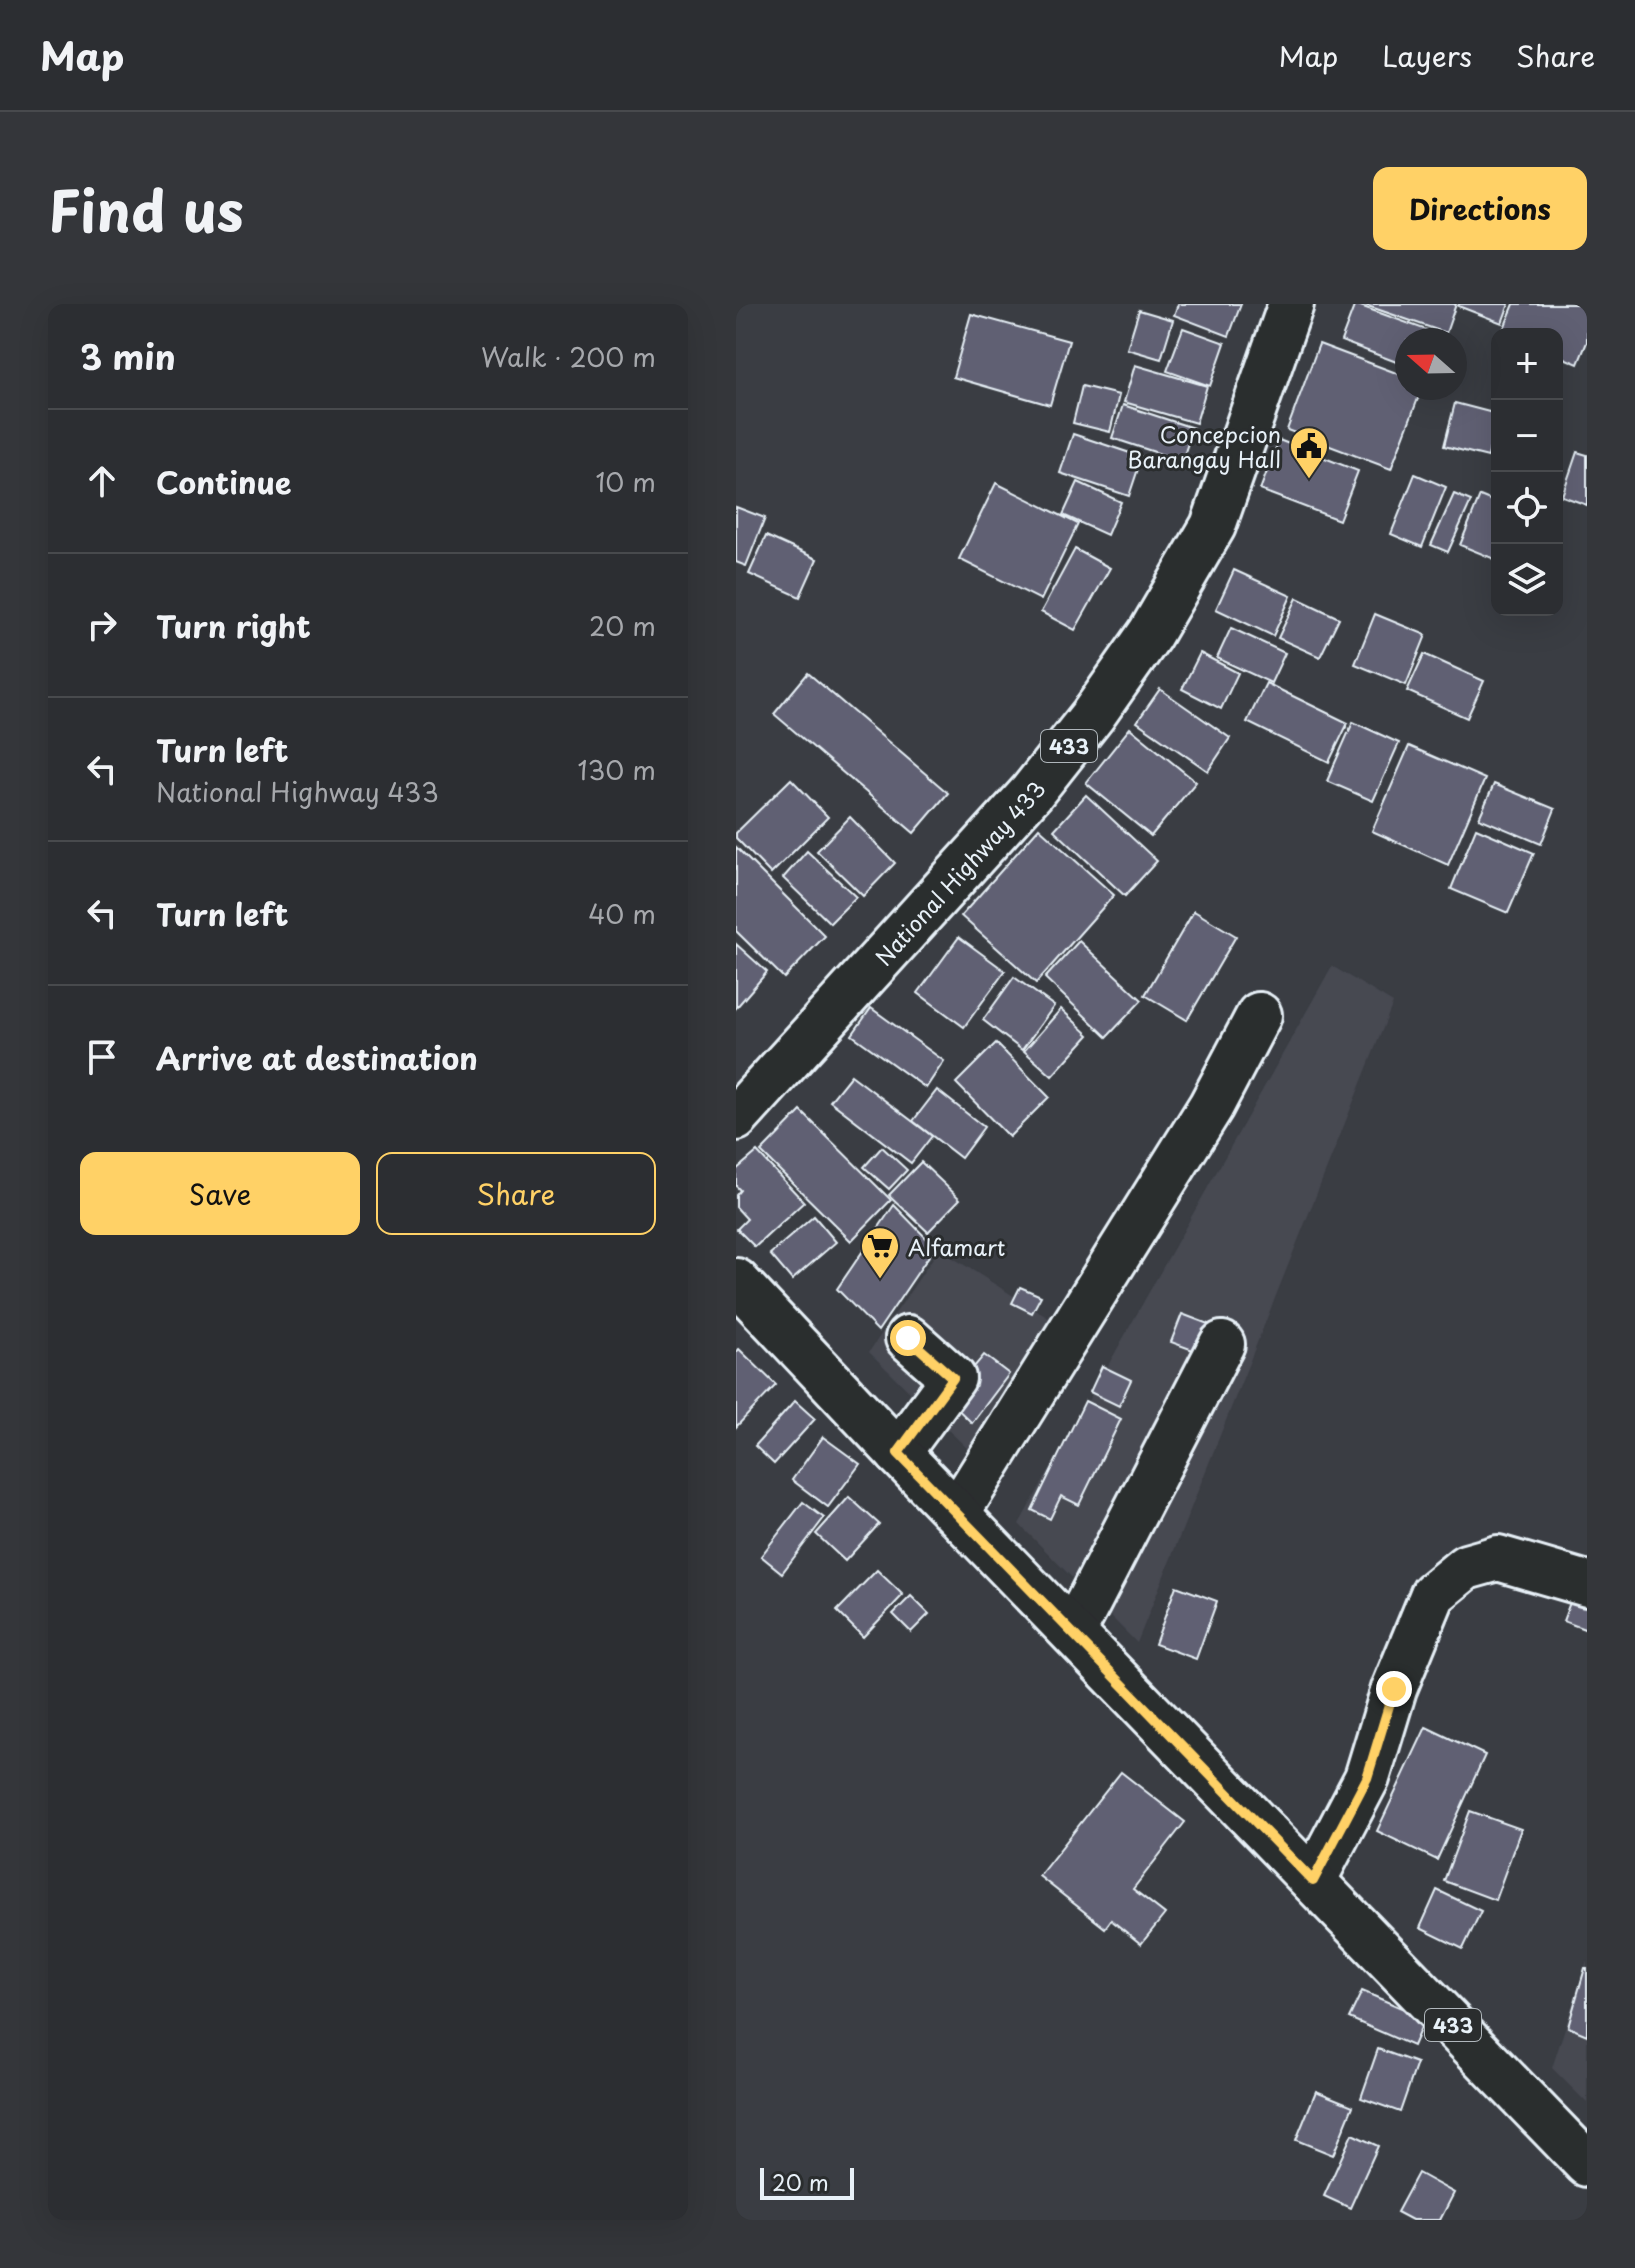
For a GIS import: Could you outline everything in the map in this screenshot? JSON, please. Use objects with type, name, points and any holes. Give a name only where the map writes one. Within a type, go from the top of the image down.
[{"type":"main road","name":"National Highway 433","points":[[736,1118],[1032,792],[1093,715],[1150,634],[1213,526],[1291,304]]},
{"type":"main road","points":[[957,1513],[1211,1106],[1259,1015]]},
{"type":"main road","name":"433","points":[[736,1281],[898,1453],[1587,2164]]},
{"type":"main road","points":[[898,1453],[953,1378],[908,1338]]},
{"type":"main road","points":[[1073,1632],[1222,1344]]},
{"type":"main road","points":[[1313,1881],[1367,1778],[1394,1689],[1433,1594],[1466,1567],[1498,1558],[1587,1584]]},
{"type":"shaded area","points":[[1332,966],[1393,1003],[1137,1643],[1019,1524]]},
{"type":"shaded area","points":[[939,1249],[1058,1324],[978,1459],[869,1352]]},
{"type":"shaded area","points":[[1587,1960],[1587,2103],[1552,2068]]},
{"type":"building","points":[[1178,304],[1241,304],[1229,336],[1174,315]]},
{"type":"building","points":[[1355,304],[1421,328],[1395,328],[1395,361],[1341,341]]},
{"type":"building","points":[[1362,304],[1456,304],[1448,328],[1432,328]]},
{"type":"building","points":[[1459,304],[1509,304],[1502,323]]},
{"type":"building","points":[[1514,304],[1587,304],[1587,342],[1578,364],[1563,358],[1563,328],[1504,328]]},
{"type":"building","points":[[1139,310],[1173,320],[1161,359],[1127,349]]},
{"type":"building","points":[[971,314],[1069,341],[1050,405],[953,377]]},
{"type":"building","points":[[1183,328],[1225,343],[1210,386],[1167,371]]},
{"type":"building","points":[[1319,344],[1395,372],[1395,400],[1417,400],[1391,469],[1287,430]]},
{"type":"building","points":[[1135,365],[1207,386],[1196,423],[1124,402]]},
{"type":"building","points":[[1082,386],[1119,395],[1110,432],[1073,423]]},
{"type":"building","points":[[1455,403],[1491,412],[1488,457],[1444,446]]},
{"type":"building","points":[[1123,405],[1193,428],[1182,461],[1112,438]]},
{"type":"building","points":[[1073,434],[1142,457],[1129,496],[1060,473]]},
{"type":"building","name":"Concepcion Barangay Hall","points":[[1279,440],[1358,471],[1339,520],[1260,490]]},
{"type":"building","points":[[1577,452],[1587,455],[1587,505],[1563,496]]},
{"type":"building","points":[[1415,474],[1446,487],[1422,547],[1391,534]]},
{"type":"building","points":[[1078,482],[1121,502],[1107,535],[1063,515]]},
{"type":"building","points":[[996,483],[1078,524],[1041,600],[959,559]]},
{"type":"building","points":[[1454,494],[1471,501],[1448,552],[1431,545]]},
{"type":"building","points":[[1480,496],[1491,501],[1491,558],[1460,545]]},
{"type":"building","points":[[736,507],[765,518],[746,566],[736,562]]},
{"type":"building","points":[[766,536],[817,559],[800,597],[749,574]]},
{"type":"building","points":[[1075,549],[1110,568],[1075,630],[1041,612]]},
{"type":"building","points":[[1234,570],[1291,596],[1273,636],[1216,609]]},
{"type":"building","points":[[1297,598],[1339,618],[1320,657],[1278,638]]},
{"type":"building","points":[[1375,614],[1426,635],[1406,685],[1355,664]]},
{"type":"building","points":[[1231,628],[1285,653],[1271,683],[1217,658]]},
{"type":"building","points":[[1200,653],[1238,673],[1221,709],[1182,689]]},
{"type":"building","points":[[1424,654],[1484,681],[1467,718],[1407,691]]},
{"type":"building","points":[[808,673],[948,793],[914,833],[774,714]]},
{"type":"building","points":[[1266,683],[1348,723],[1329,762],[1247,722]]},
{"type":"building","points":[[1160,689],[1230,738],[1208,771],[1137,722]]},
{"type":"building","points":[[1353,722],[1399,743],[1373,801],[1327,781]]},
{"type":"building","points":[[1130,728],[1196,782],[1151,836],[1086,783]]},
{"type":"building","points":[[1409,746],[1485,779],[1448,865],[1372,831]]},
{"type":"building","points":[[791,779],[828,817],[771,874],[736,838],[736,833]]},
{"type":"building","points":[[1494,784],[1555,809],[1541,844],[1479,818]]},
{"type":"building","points":[[1086,795],[1157,861],[1125,896],[1054,830]]},
{"type":"building","points":[[850,817],[895,863],[863,896],[817,851]]},
{"type":"building","points":[[1039,828],[1114,895],[1036,983],[961,916]]},
{"type":"building","points":[[1476,828],[1534,853],[1508,913],[1451,889]]},
{"type":"building","points":[[736,847],[825,936],[784,978],[736,931]]},
{"type":"building","points":[[807,851],[856,897],[830,923],[783,878]]},
{"type":"building","points":[[1194,911],[1236,936],[1187,1020],[1145,995]]},
{"type":"building","points":[[959,937],[1005,971],[964,1027],[918,993]]},
{"type":"building","points":[[1079,941],[1142,1000],[1107,1037],[1045,978]]},
{"type":"building","points":[[736,944],[767,972],[736,1008]]},
{"type":"building","points":[[1014,977],[1054,1006],[1022,1050],[983,1020]]},
{"type":"building","points":[[871,1008],[944,1061],[926,1088],[852,1035]]},
{"type":"building","points":[[1061,1009],[1089,1035],[1052,1076],[1024,1051]]},
{"type":"building","points":[[996,1043],[1049,1097],[1009,1137],[956,1083]]},
{"type":"building","points":[[851,1075],[932,1136],[911,1163],[830,1101]]},
{"type":"building","points":[[937,1090],[984,1127],[961,1158],[913,1121]]},
{"type":"building","points":[[801,1111],[891,1200],[851,1241],[761,1152]]},
{"type":"building","points":[[882,1147],[907,1170],[889,1189],[864,1167]]},
{"type":"building","points":[[757,1152],[804,1202],[755,1247],[737,1229],[747,1219],[736,1207],[736,1195],[740,1190],[736,1186],[736,1170]]},
{"type":"building","points":[[921,1162],[960,1199],[928,1232],[889,1195]]},
{"type":"building","points":[[894,1205],[935,1247],[878,1331],[837,1289]]},
{"type":"building","points":[[814,1216],[836,1242],[792,1280],[770,1254]]},
{"type":"building","points":[[1020,1287],[1041,1296],[1032,1313],[1012,1303]]},
{"type":"building","points":[[1182,1314],[1211,1325],[1201,1353],[1171,1342]]},
{"type":"building","points":[[739,1349],[776,1385],[736,1427],[736,1353]]},
{"type":"building","points":[[984,1355],[1009,1374],[972,1423],[947,1399]]},
{"type":"building","points":[[1102,1366],[1131,1380],[1119,1406],[1090,1392]]},
{"type":"building","points":[[795,1401],[815,1419],[774,1464],[755,1446]]},
{"type":"building","points":[[1085,1401],[1121,1419],[1079,1505],[1061,1496],[1050,1519],[1032,1510]]},
{"type":"building","points":[[823,1437],[860,1464],[828,1507],[792,1480]]},
{"type":"building","points":[[849,1497],[879,1524],[845,1561],[816,1534]]},
{"type":"building","points":[[803,1502],[824,1518],[782,1573],[761,1556]]},
{"type":"building","points":[[877,1570],[903,1595],[863,1637],[837,1611]]},
{"type":"building","points":[[1577,1584],[1587,1588],[1587,1630],[1563,1621]]},
{"type":"building","points":[[1176,1586],[1217,1601],[1196,1659],[1155,1644]]},
{"type":"building","points":[[911,1596],[929,1614],[911,1632],[893,1614]]},
{"type":"building","points":[[1426,1727],[1485,1755],[1437,1860],[1377,1831]]},
{"type":"building","points":[[1121,1772],[1185,1822],[1133,1889],[1165,1914],[1141,1944],[1111,1920],[1105,1928],[1039,1876]]},
{"type":"building","points":[[1470,1811],[1521,1829],[1495,1900],[1444,1881]]},
{"type":"building","points":[[1437,1890],[1481,1911],[1463,1949],[1420,1928]]},
{"type":"building","points":[[1587,1968],[1587,2035],[1568,2027]]},
{"type":"building","points":[[1362,1991],[1425,2018],[1413,2046],[1349,2018]]},
{"type":"building","points":[[1378,2049],[1417,2063],[1400,2112],[1361,2098]]},
{"type":"building","points":[[1316,2091],[1353,2106],[1333,2155],[1296,2140]]},
{"type":"building","points":[[1352,2134],[1378,2146],[1350,2208],[1324,2196]]},
{"type":"building","points":[[1418,2173],[1454,2193],[1440,2220],[1412,2220],[1397,2212]]},
{"type":"place","name":"Concepcion Barangay Hall","points":[[1309,480]]},
{"type":"place","name":"Alfamart","points":[[880,1280]]},
{"type":"route","points":[[908,1338],[953,1378],[898,1453],[1313,1881],[1367,1778],[1394,1689]]}]
